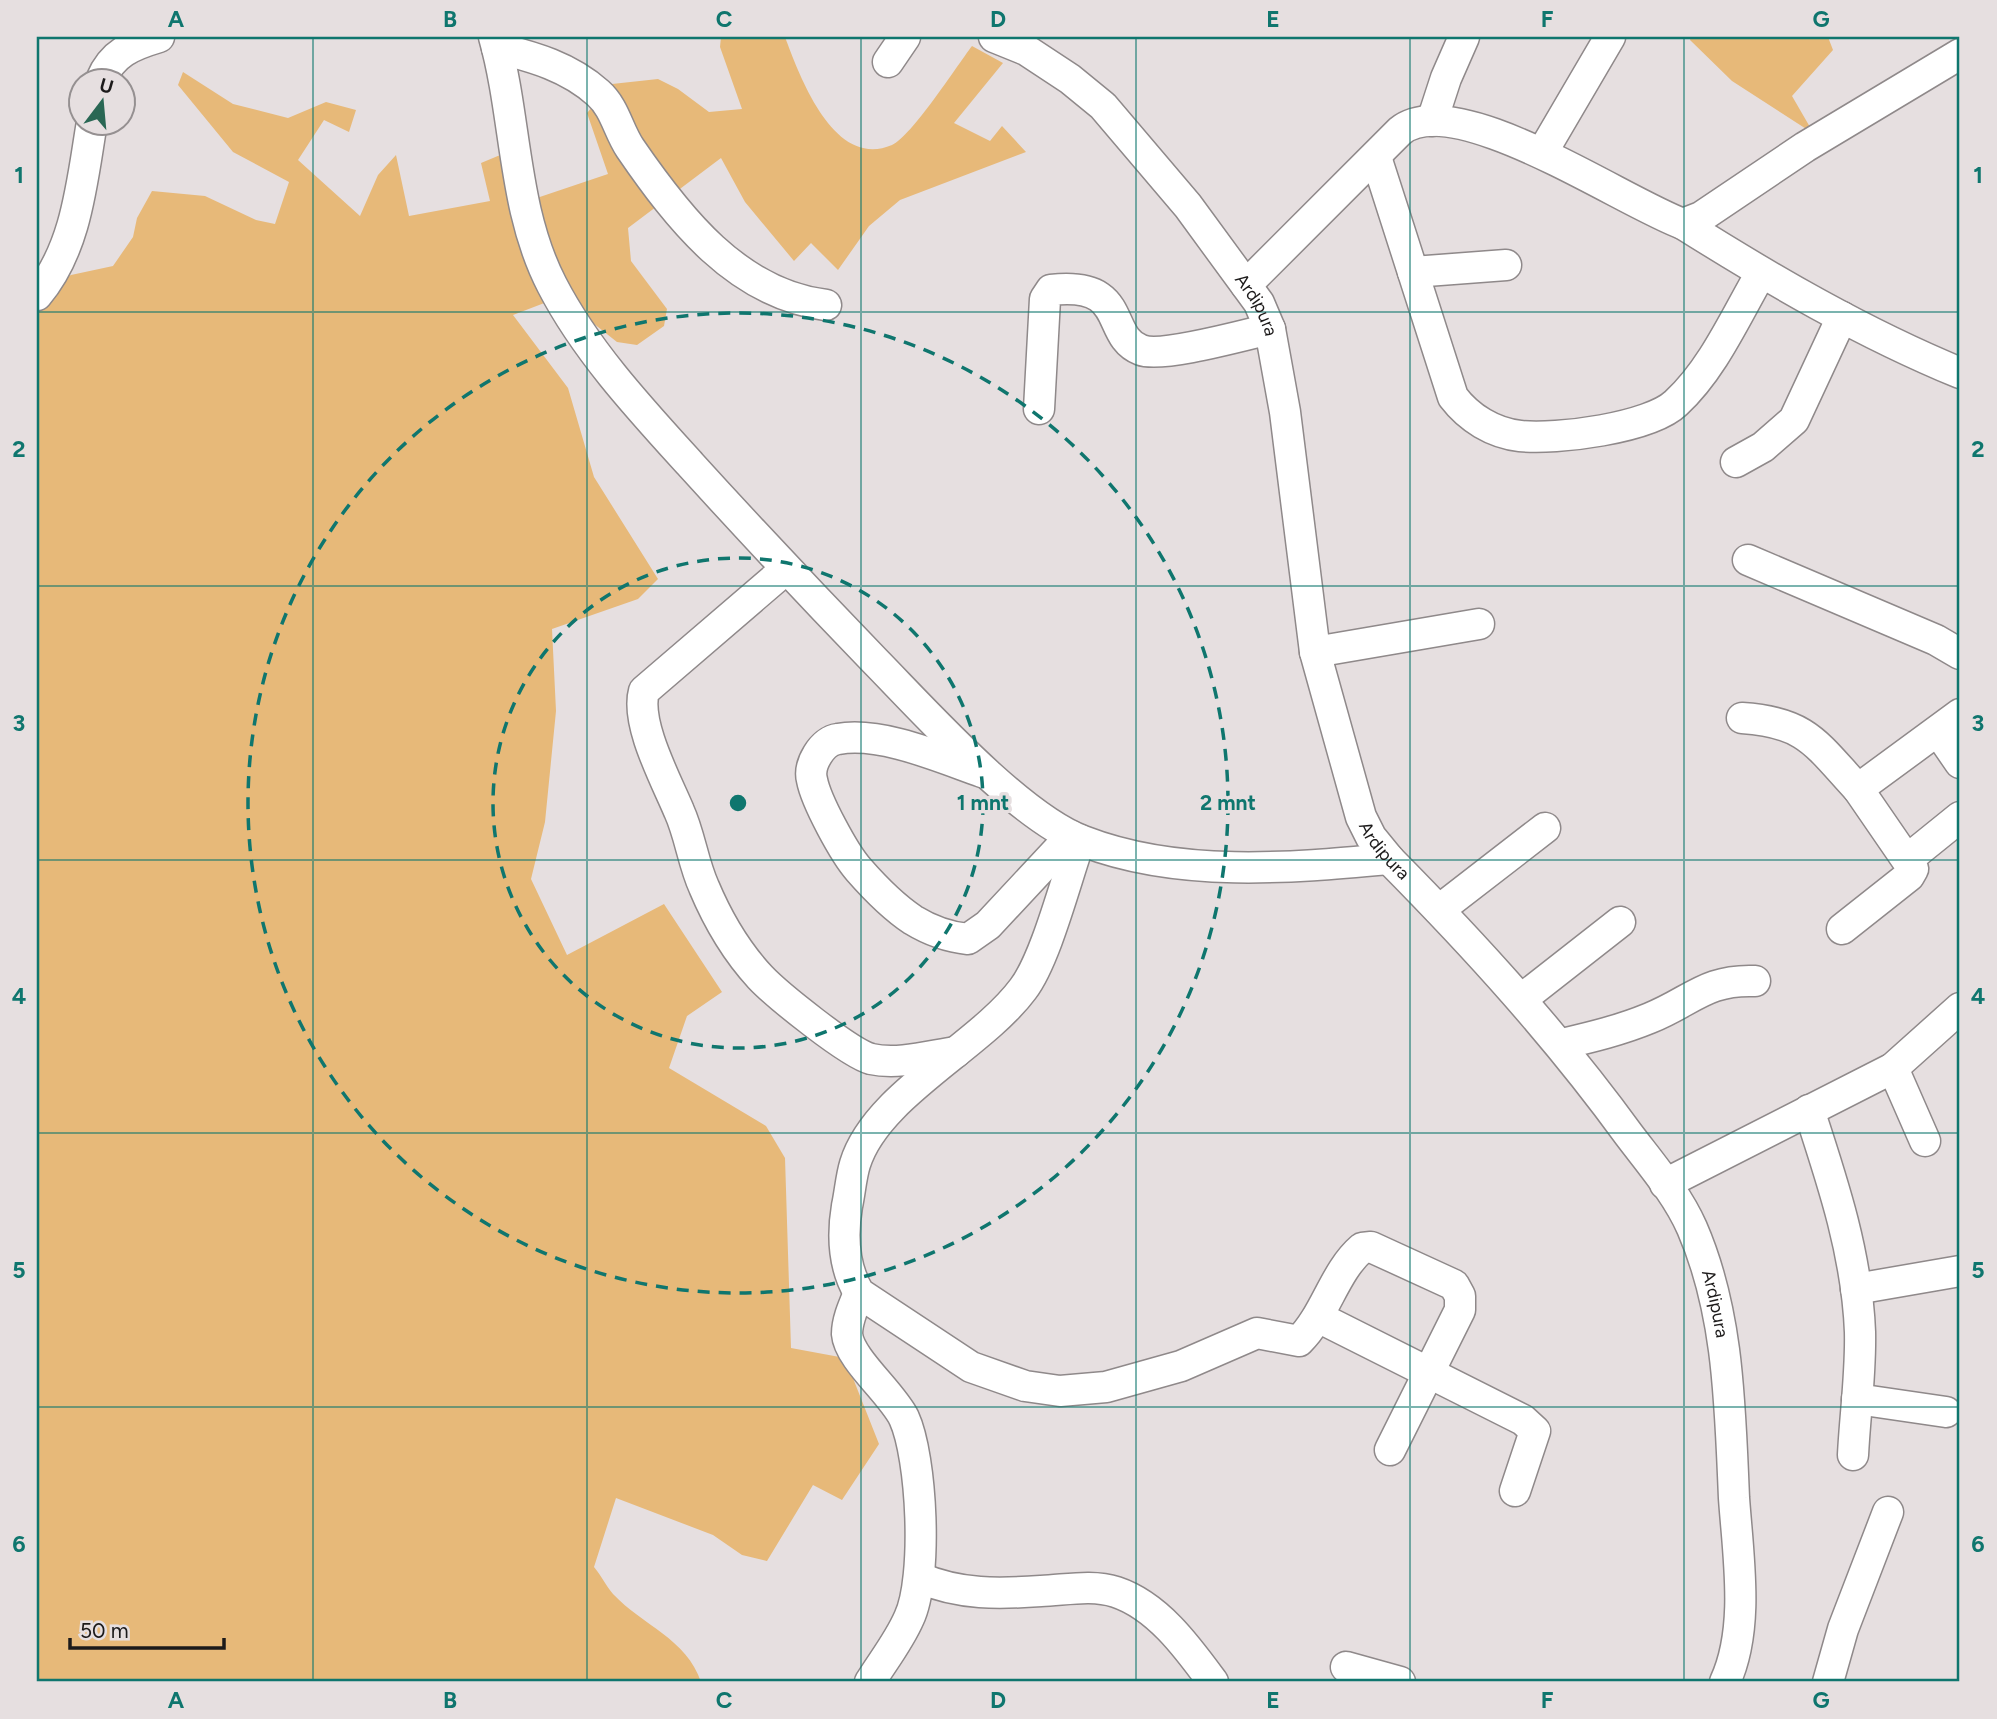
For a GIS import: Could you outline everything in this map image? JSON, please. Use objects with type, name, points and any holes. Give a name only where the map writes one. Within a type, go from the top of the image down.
[{"type":"street","points":[[108,66],[120,52],[159,37]]},
{"type":"street","points":[[888,62],[905,37]]},
{"type":"street","name":"Ardipura","points":[[994,37],[1026,50],[1070,79],[1103,106],[1188,206],[1259,303],[1270,329],[1285,412],[1315,652],[1361,817],[1371,837],[1389,859],[1562,1044],[1665,1184],[1691,1226],[1707,1269],[1725,1346],[1739,1604],[1733,1657],[1725,1682]]},
{"type":"street","points":[[1432,121],[1446,78],[1465,37]]},
{"type":"street","points":[[1542,153],[1609,37]]},
{"type":"street","points":[[496,42],[539,58],[600,94],[649,174],[712,251],[784,297],[826,305]]},
{"type":"street","points":[[496,42],[506,82],[524,208],[551,284],[588,342],[646,415],[786,569],[992,776],[1035,811],[1076,838],[1113,851],[1169,861],[1233,865],[1308,866],[1389,859]]},
{"type":"street","points":[[1683,224],[1701,217],[1805,147],[1960,54]]},
{"type":"street","points":[[1246,285],[1408,124],[1419,120],[1432,121],[1477,129],[1542,153],[1683,224],[1761,273],[1842,317],[1960,373]]},
{"type":"street","points":[[37,295],[56,267],[71,232],[89,136]]},
{"type":"street","points":[[1376,157],[1453,397],[1467,415],[1489,427],[1519,436],[1614,427],[1661,414],[1674,405],[1706,366],[1761,273]]},
{"type":"street","points":[[1413,272],[1506,265]]},
{"type":"street","points":[[1039,408],[1045,299],[1051,290],[1080,290],[1105,300],[1131,345],[1151,352],[1270,329]]},
{"type":"street","points":[[1736,462],[1763,447],[1794,420],[1842,317]]},
{"type":"street","points":[[1748,560],[1936,640],[1960,654]]},
{"type":"street","points":[[786,569],[644,691],[640,705],[656,756],[685,826],[703,886],[732,939],[761,978],[832,1035],[870,1058],[910,1059],[958,1051]]},
{"type":"street","points":[[1315,652],[1479,624]]},
{"type":"street","points":[[1742,718],[1768,720],[1810,736],[1858,789],[1908,859],[1912,873],[1842,929]]},
{"type":"street","points":[[1858,789],[1949,723],[1960,763]]},
{"type":"street","points":[[992,776],[918,749],[863,739],[835,739],[820,750],[813,764],[811,779],[835,832],[858,869],[912,919],[945,936],[968,939],[988,925],[1076,838]]},
{"type":"street","points":[[1908,859],[1960,817]]},
{"type":"street","points":[[1439,910],[1545,828]]},
{"type":"street","points":[[1076,838],[1026,986],[1008,1008],[907,1093],[878,1124],[856,1162],[846,1214],[844,1252],[849,1275],[859,1293],[971,1367],[1015,1384],[1060,1391],[1106,1387],[1181,1366],[1257,1333],[1296,1342],[1318,1317],[1347,1264],[1362,1248],[1385,1252],[1454,1284],[1460,1296],[1460,1310],[1390,1450]]},
{"type":"street","points":[[1522,999],[1620,922]]},
{"type":"street","points":[[1562,1044],[1612,1032],[1649,1018],[1723,981],[1755,981]]},
{"type":"street","points":[[1665,1184],[1893,1068],[1960,1008]]},
{"type":"street","points":[[1893,1068],[1925,1141]]},
{"type":"street","points":[[1810,1110],[1847,1234],[1856,1289],[1860,1334],[1853,1455]]},
{"type":"street","points":[[1856,1289],[1960,1270]]},
{"type":"street","points":[[859,1293],[849,1321],[849,1343],[903,1416],[915,1450],[920,1578],[910,1617],[870,1682]]},
{"type":"street","points":[[1318,1317],[1523,1420],[1535,1431],[1515,1491]]},
{"type":"street","points":[[1857,1399],[1946,1412]]},
{"type":"street","points":[[1829,1682],[1843,1629],[1888,1512]]},
{"type":"street","points":[[920,1578],[961,1591],[993,1594],[1087,1588],[1116,1592],[1143,1605],[1170,1629],[1213,1682]]},
{"type":"street","points":[[1346,1667],[1400,1682]]},
{"type":"shaded area","points":[[721,37],[785,37],[800,74],[822,115],[837,132],[853,144],[871,149],[892,145],[911,129],[972,46],[1003,63],[954,123],[990,141],[1002,126],[1026,152],[900,200],[869,226],[838,270],[811,243],[794,261],[745,202],[721,158],[628,228],[631,261],[667,309],[664,326],[637,345],[617,342],[560,297],[513,315],[568,388],[594,477],[658,579],[638,599],[552,629],[556,711],[545,822],[531,879],[567,955],[664,904],[722,992],[687,1016],[669,1068],[766,1126],[785,1158],[791,1348],[845,1358],[879,1444],[842,1500],[813,1485],[767,1561],[742,1555],[713,1535],[616,1498],[594,1567],[613,1594],[675,1643],[694,1667],[701,1682],[37,1682],[37,291],[71,275],[113,266],[133,237],[137,218],[152,191],[205,196],[256,220],[275,224],[289,182],[233,152],[178,85],[183,72],[233,104],[288,118],[326,102],[356,110],[349,132],[324,120],[298,160],[360,216],[378,175],[396,155],[409,216],[490,201],[481,163],[505,153],[516,205],[608,174],[587,113],[612,84],[658,79],[678,89],[709,112],[742,109],[720,47]]},
{"type":"shaded area","points":[[1691,37],[1828,37],[1833,50],[1792,96],[1814,134],[1732,81],[1690,40]]}]
